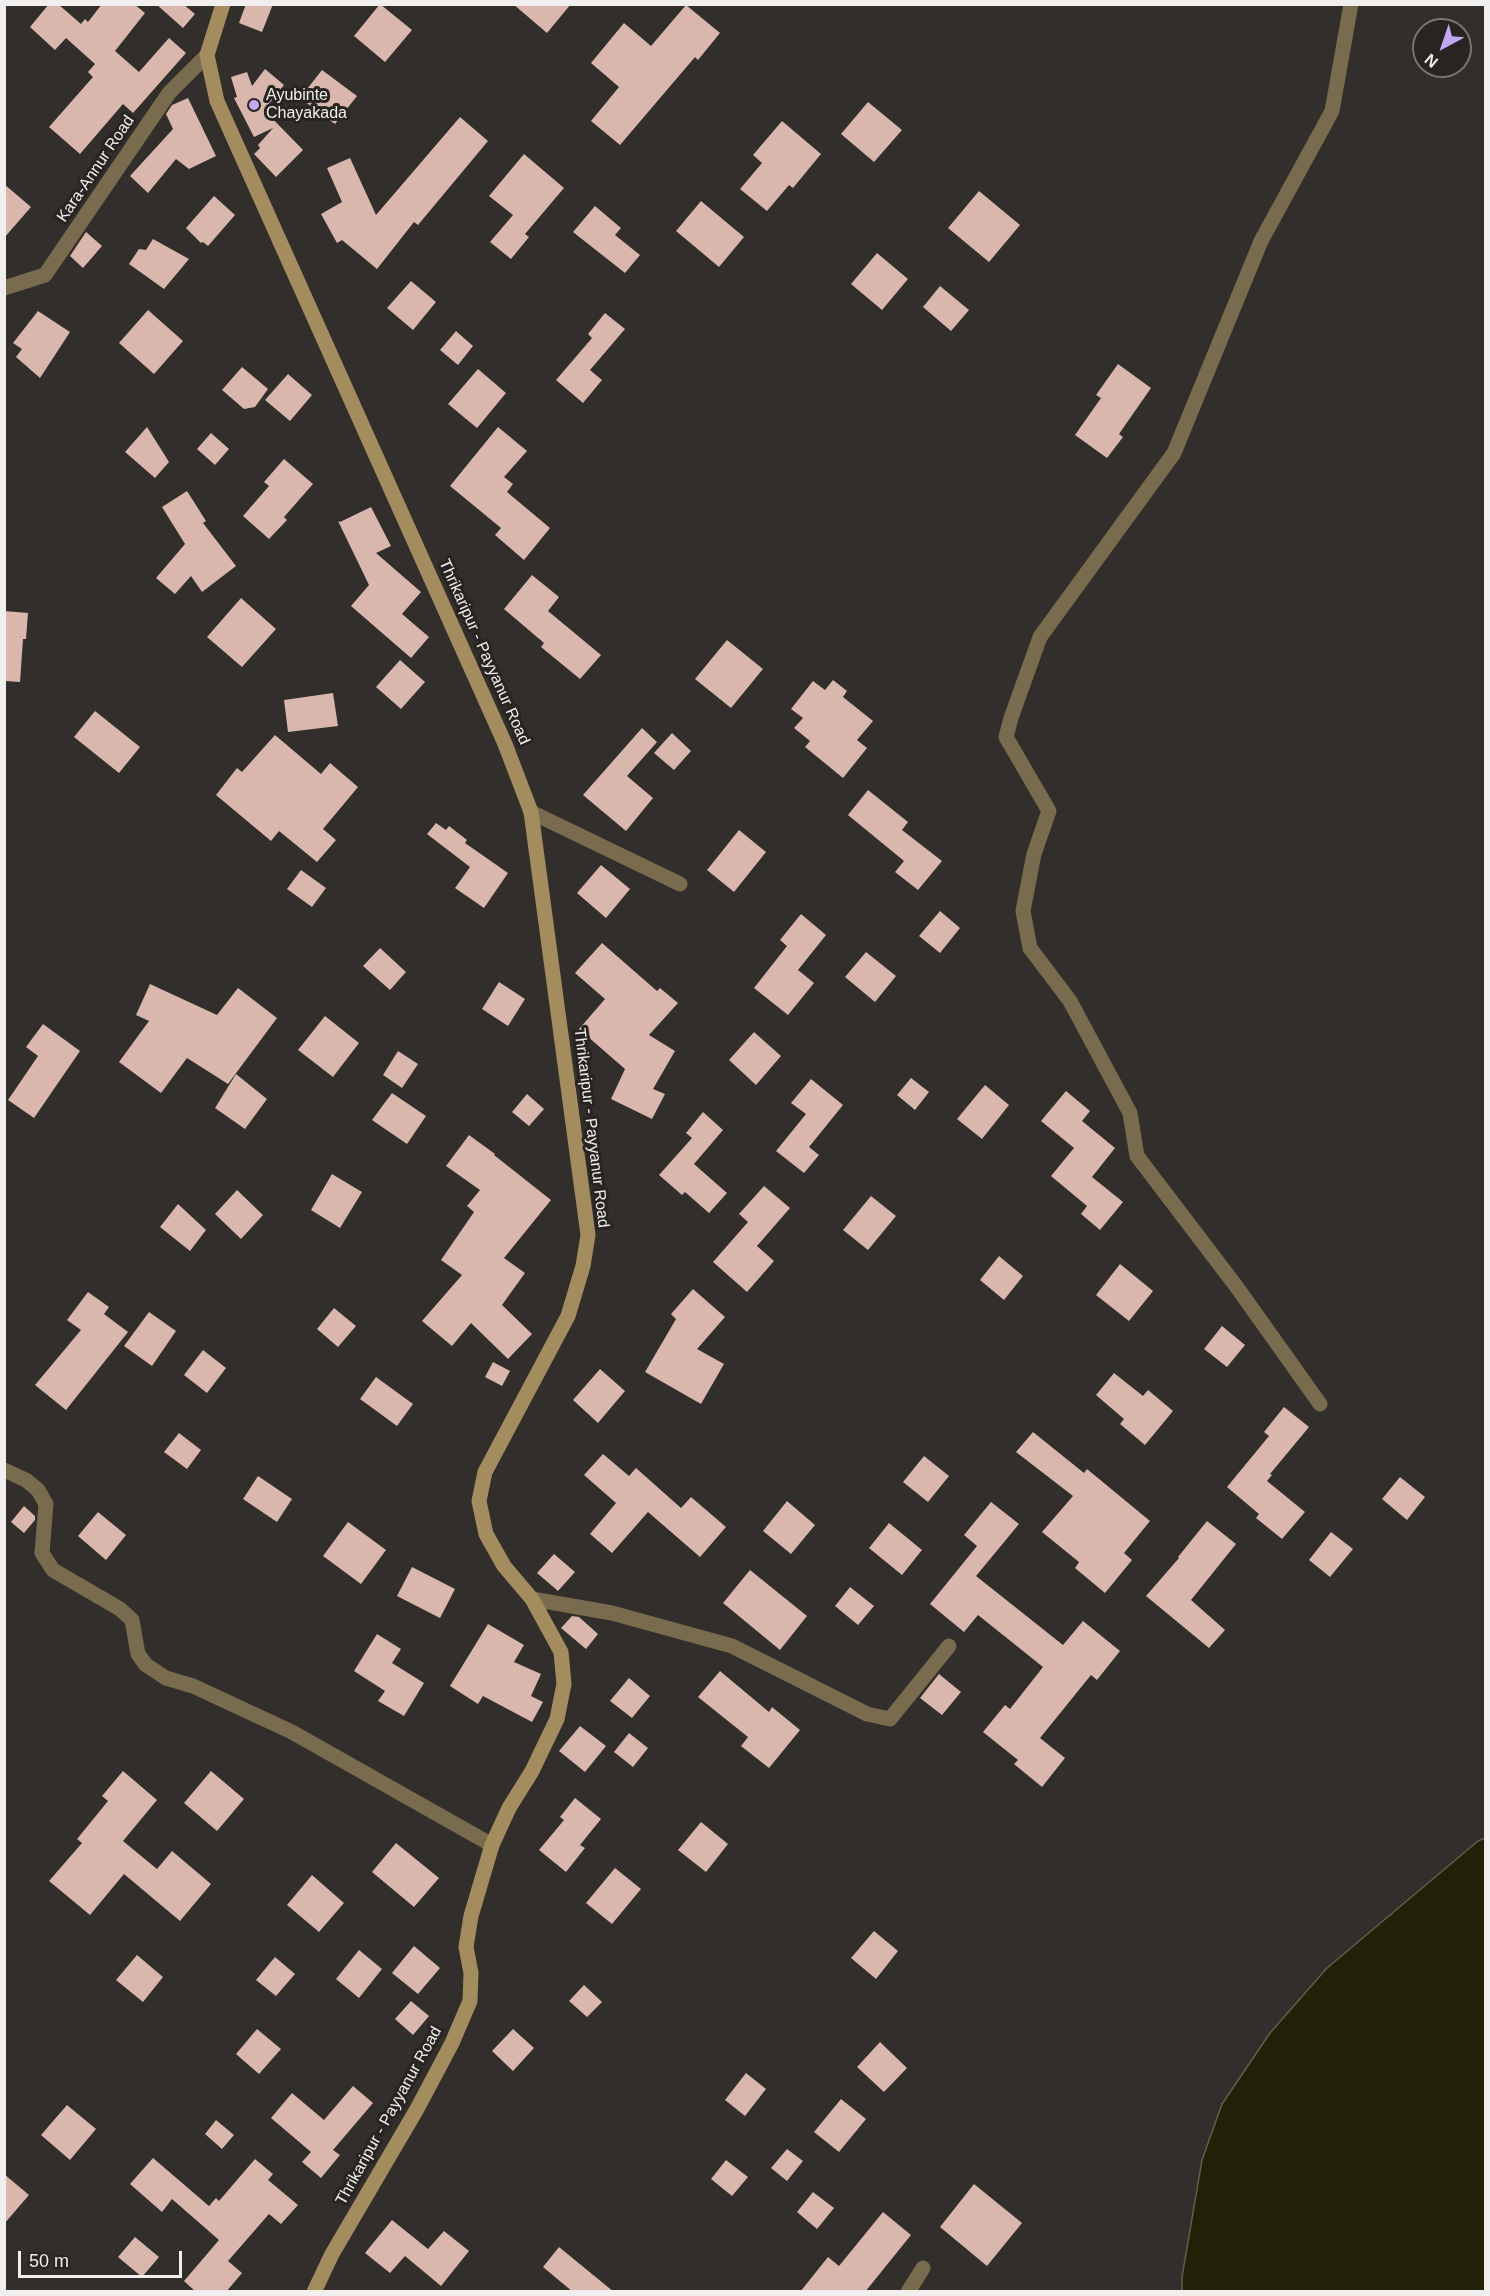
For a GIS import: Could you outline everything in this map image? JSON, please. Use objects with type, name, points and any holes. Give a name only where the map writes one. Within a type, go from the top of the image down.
[{"type":"main road","name":"Thrikaripur - Payyanur Road","points":[[223,4],[207,55],[217,101],[505,744],[531,813],[588,1235],[583,1266],[568,1316],[485,1472],[479,1501],[486,1533],[504,1566],[532,1599],[561,1652],[564,1684],[557,1719],[532,1771],[508,1808],[492,1845],[471,1916],[466,1947],[471,1972],[470,2001],[452,2043],[422,2099],[332,2254],[314,2292]]},
{"type":"street","points":[[1320,1404],[1236,1286],[1137,1156],[1130,1113],[1070,1001],[1030,948],[1023,911],[1034,854],[1049,811],[1006,737],[1040,637],[1174,453],[1261,241],[1332,111],[1351,4]]},
{"type":"street","name":"Kara-Annur Road","points":[[4,288],[45,275],[169,93],[207,55]]},
{"type":"street","points":[[531,813],[680,884]]},
{"type":"street","points":[[4,1470],[26,1480],[38,1490],[46,1504],[42,1553],[53,1570],[120,1609],[132,1620],[138,1654],[146,1665],[166,1678],[193,1686],[292,1732],[492,1845]]},
{"type":"street","points":[[532,1599],[612,1613],[732,1646],[867,1714],[890,1719],[949,1646]]},
{"type":"street","points":[[908,2292],[922,2268]]},
{"type":"shaded area","points":[[1485,1838],[1485,2291],[1182,2291],[1182,2277],[1202,2160],[1222,2104],[1270,2033],[1327,1968],[1478,1841]]},
{"type":"building","points":[[49,4],[58,4],[81,24],[85,19],[88,22],[102,4],[134,4],[145,13],[115,51],[139,72],[169,38],[186,53],[133,113],[123,104],[80,154],[49,127],[93,77],[88,72],[95,64],[66,38],[55,50],[30,27]]},
{"type":"building","points":[[156,4],[183,4],[195,14],[183,28]]},
{"type":"building","points":[[246,4],[273,4],[262,32],[239,23]]},
{"type":"building","points":[[380,4],[412,30],[385,62],[354,36]]},
{"type":"building","points":[[513,4],[571,4],[547,33]]},
{"type":"building","points":[[686,5],[720,33],[698,60],[695,57],[620,145],[591,121],[619,87],[591,63],[624,23],[651,46]]},
{"type":"building","points":[[265,69],[284,85],[264,110],[303,150],[276,177],[254,154],[260,148],[258,145],[273,128],[254,137],[234,98],[237,97],[231,77],[247,72],[252,86]]},
{"type":"building","points":[[322,70],[357,96],[335,124],[300,98]]},
{"type":"building","points":[[188,98],[216,156],[189,169],[176,159],[148,193],[130,176],[173,129],[166,114],[172,105]]},
{"type":"building","points":[[868,102],[902,130],[874,162],[841,134]]},
{"type":"building","points":[[460,117],[488,141],[418,225],[414,222],[377,269],[342,240],[337,243],[321,214],[342,202],[327,168],[350,158],[376,215]]},
{"type":"building","points":[[782,121],[821,154],[793,188],[789,185],[767,211],[740,189],[762,163],[753,155]]},
{"type":"building","points":[[524,154],[564,188],[525,234],[529,237],[511,259],[490,242],[513,215],[489,196]]},
{"type":"building","points":[[4,184],[31,207],[4,238]]},
{"type":"building","points":[[979,191],[1020,225],[989,262],[948,228]]},
{"type":"building","points":[[214,196],[235,215],[208,246],[201,243],[186,228]]},
{"type":"building","points":[[701,201],[744,237],[719,267],[676,231]]},
{"type":"building","points":[[595,206],[621,228],[615,235],[640,255],[625,273],[573,232]]},
{"type":"building","points":[[86,232],[102,246],[83,268],[70,256]]},
{"type":"building","points":[[153,239],[189,259],[164,289],[129,264],[139,249],[146,250]]},
{"type":"building","points":[[877,253],[908,279],[882,310],[851,284]]},
{"type":"building","points":[[411,281],[436,302],[413,330],[387,308]]},
{"type":"building","points":[[940,286],[969,310],[951,331],[923,307]]},
{"type":"building","points":[[148,310],[183,341],[154,374],[119,343]]},
{"type":"building","points":[[38,311],[70,332],[40,378],[16,357],[22,349],[13,343]]},
{"type":"building","points":[[605,313],[625,329],[590,370],[602,380],[583,403],[556,380],[592,338],[588,334]]},
{"type":"building","points":[[456,331],[473,346],[458,365],[440,350]]},
{"type":"building","points":[[1118,364],[1151,388],[1119,434],[1123,437],[1107,458],[1075,435],[1101,398],[1096,395]]},
{"type":"building","points":[[242,367],[268,389],[255,407],[244,409],[222,390]]},
{"type":"building","points":[[478,369],[506,393],[477,428],[448,404]]},
{"type":"building","points":[[288,374],[312,395],[290,421],[265,400]]},
{"type":"building","points":[[147,427],[169,462],[155,478],[125,452]]},
{"type":"building","points":[[498,427],[527,451],[504,477],[513,484],[507,492],[550,528],[524,560],[495,535],[501,528],[450,486]]},
{"type":"building","points":[[211,433],[229,449],[215,465],[197,449]]},
{"type":"building","points":[[284,459],[313,484],[284,517],[287,520],[269,539],[243,516],[269,486],[264,482]]},
{"type":"building","points":[[187,491],[206,521],[203,523],[236,566],[202,592],[191,576],[175,594],[156,578],[185,544],[162,507]]},
{"type":"building","points":[[371,507],[391,546],[376,553],[421,592],[402,614],[429,637],[411,658],[351,606],[369,585],[338,521]]},
{"type":"building","points":[[532,575],[559,597],[548,611],[601,655],[580,679],[541,647],[544,643],[504,609]]},
{"type":"building","points":[[241,598],[276,629],[242,667],[207,637]]},
{"type":"building","points":[[4,611],[28,613],[26,639],[23,639],[20,682],[4,681]]},
{"type":"building","points":[[727,640],[763,669],[731,708],[695,679]]},
{"type":"building","points":[[400,660],[425,682],[401,709],[376,687]]},
{"type":"building","points":[[833,680],[847,691],[843,697],[873,721],[857,740],[867,748],[843,778],[805,747],[810,741],[794,728],[803,718],[791,709],[813,681],[825,690]]},
{"type":"building","points":[[333,693],[338,726],[288,732],[284,700]]},
{"type":"building","points":[[95,711],[140,747],[119,773],[74,737]]},
{"type":"building","points":[[642,728],[657,742],[627,776],[653,798],[626,831],[583,795]]},
{"type":"building","points":[[672,733],[691,751],[674,770],[654,753]]},
{"type":"building","points":[[275,735],[321,774],[330,763],[358,787],[323,829],[336,840],[317,862],[279,831],[271,841],[216,795],[237,768],[242,772]]},
{"type":"building","points":[[868,790],[908,822],[902,830],[942,861],[918,890],[895,872],[904,861],[848,815]]},
{"type":"building","points":[[436,823],[446,830],[449,826],[467,840],[465,843],[508,873],[484,908],[455,888],[470,867],[427,834]]},
{"type":"building","points":[[739,830],[766,852],[734,892],[707,870]]},
{"type":"building","points":[[601,865],[630,889],[606,918],[577,893]]},
{"type":"building","points":[[301,870],[326,888],[312,907],[287,889]]},
{"type":"building","points":[[940,911],[960,928],[940,953],[919,936]]},
{"type":"building","points":[[801,914],[826,935],[798,970],[814,983],[788,1015],[754,988],[787,946],[780,940]]},
{"type":"building","points":[[602,943],[657,991],[660,988],[678,1003],[649,1035],[675,1051],[653,1089],[665,1094],[652,1119],[611,1099],[625,1069],[579,1029],[605,999],[575,973]]},
{"type":"building","points":[[380,948],[406,972],[390,990],[363,966]]},
{"type":"building","points":[[866,952],[896,976],[875,1002],[845,977]]},
{"type":"building","points":[[499,982],[525,999],[508,1026],[482,1009]]},
{"type":"building","points":[[150,984],[217,1015],[238,988],[277,1018],[228,1084],[187,1058],[161,1093],[119,1062],[149,1021],[136,1015]]},
{"type":"building","points":[[325,1016],[359,1043],[333,1077],[298,1050]]},
{"type":"building","points":[[43,1024],[80,1051],[34,1118],[8,1100],[38,1056],[26,1047]]},
{"type":"building","points":[[754,1032],[781,1056],[756,1085],[729,1060]]},
{"type":"building","points":[[398,1051],[418,1064],[402,1088],[383,1075]]},
{"type":"building","points":[[236,1074],[267,1099],[245,1129],[215,1108]]},
{"type":"building","points":[[911,1078],[929,1092],[915,1110],[897,1095]]},
{"type":"building","points":[[811,1079],[843,1105],[809,1147],[819,1155],[804,1173],[776,1151],[806,1114],[791,1103]]},
{"type":"building","points":[[985,1085],[1009,1105],[982,1139],[957,1119]]},
{"type":"building","points":[[1066,1091],[1090,1111],[1082,1121],[1115,1148],[1092,1177],[1123,1202],[1100,1230],[1081,1214],[1087,1206],[1051,1176],[1074,1148],[1041,1121]]},
{"type":"building","points":[[392,1093],[426,1116],[407,1144],[372,1120]]},
{"type":"building","points":[[527,1094],[544,1109],[529,1126],[512,1112]]},
{"type":"building","points":[[703,1112],[723,1130],[694,1164],[727,1193],[709,1213],[685,1192],[682,1195],[659,1175],[692,1138],[686,1133]]},
{"type":"building","points":[[469,1135],[551,1200],[504,1258],[525,1273],[502,1305],[532,1334],[508,1359],[471,1323],[452,1346],[422,1321],[462,1275],[441,1260],[474,1212],[467,1206],[480,1190],[446,1166]]},
{"type":"building","points":[[332,1174],[362,1192],[340,1228],[311,1210]]},
{"type":"building","points":[[764,1186],[790,1208],[757,1246],[774,1261],[747,1292],[713,1262],[748,1222],[739,1214]]},
{"type":"building","points":[[237,1190],[263,1215],[241,1239],[215,1214]]},
{"type":"building","points":[[871,1196],[896,1216],[868,1250],[843,1230]]},
{"type":"building","points":[[178,1204],[206,1230],[190,1251],[160,1227]]},
{"type":"building","points":[[999,1256],[1023,1276],[1004,1300],[980,1280]]},
{"type":"building","points":[[1120,1264],[1153,1291],[1129,1321],[1096,1295]]},
{"type":"building","points":[[693,1289],[725,1317],[697,1349],[724,1364],[701,1404],[645,1372],[676,1319],[671,1314]]},
{"type":"building","points":[[88,1292],[109,1307],[104,1314],[128,1332],[66,1410],[35,1385],[81,1330],[67,1320]]},
{"type":"building","points":[[334,1308],[356,1326],[338,1347],[317,1329]]},
{"type":"building","points":[[149,1312],[176,1331],[152,1366],[124,1346]]},
{"type":"building","points":[[1222,1326],[1245,1345],[1227,1367],[1204,1349]]},
{"type":"building","points":[[203,1350],[226,1368],[207,1393],[184,1375]]},
{"type":"building","points":[[493,1362],[510,1371],[502,1386],[485,1377]]},
{"type":"building","points":[[600,1369],[625,1391],[598,1423],[573,1400]]},
{"type":"building","points":[[1114,1373],[1143,1396],[1148,1390],[1173,1411],[1145,1445],[1120,1424],[1124,1419],[1096,1395]]},
{"type":"building","points":[[376,1377],[413,1404],[397,1426],[360,1399]]},
{"type":"building","points":[[1284,1407],[1309,1427],[1270,1474],[1272,1475],[1267,1481],[1305,1512],[1282,1539],[1256,1518],[1259,1514],[1227,1487],[1269,1436],[1264,1432]]},
{"type":"building","points":[[1033,1432],[1084,1473],[1087,1469],[1150,1521],[1124,1553],[1132,1560],[1105,1593],[1075,1568],[1079,1562],[1042,1532],[1073,1496],[1016,1452]]},
{"type":"building","points":[[179,1433],[201,1450],[187,1469],[164,1452]]},
{"type":"building","points":[[603,1454],[629,1476],[636,1468],[681,1508],[691,1497],[726,1527],[700,1557],[648,1512],[612,1553],[590,1534],[616,1503],[584,1475]]},
{"type":"building","points":[[924,1456],[949,1476],[928,1502],[903,1482]]},
{"type":"building","points":[[258,1476],[292,1499],[277,1522],[243,1499]]},
{"type":"building","points":[[1400,1477],[1425,1497],[1407,1520],[1382,1499]]},
{"type":"building","points":[[787,1501],[815,1525],[791,1554],[763,1531]]},
{"type":"building","points":[[991,1502],[1019,1524],[976,1576],[1063,1645],[1083,1621],[1120,1651],[1097,1680],[1091,1675],[1040,1738],[1065,1758],[1042,1787],[1014,1764],[1018,1760],[983,1732],[1005,1705],[1010,1709],[1043,1667],[978,1615],[964,1632],[930,1604],[977,1546],[964,1535]]},
{"type":"building","points":[[24,1506],[35,1516],[35,1520],[24,1533],[11,1522]]},
{"type":"building","points":[[98,1512],[126,1535],[106,1560],[78,1536]]},
{"type":"building","points":[[1207,1521],[1236,1544],[1191,1600],[1225,1630],[1209,1648],[1146,1596]]},
{"type":"building","points":[[348,1522],[386,1550],[361,1584],[323,1556]]},
{"type":"building","points":[[889,1523],[922,1550],[902,1575],[869,1548]]},
{"type":"building","points":[[1331,1532],[1353,1549],[1330,1577],[1309,1560]]},
{"type":"building","points":[[554,1554],[575,1572],[558,1591],[537,1573]]},
{"type":"building","points":[[412,1567],[455,1589],[440,1618],[397,1596]]},
{"type":"building","points":[[750,1570],[807,1616],[780,1650],[723,1603]]},
{"type":"building","points":[[850,1587],[874,1606],[858,1625],[835,1606]]},
{"type":"building","points":[[572,1616],[579,1617],[598,1634],[586,1649],[561,1628]]},
{"type":"building","points":[[488,1624],[524,1645],[514,1662],[541,1674],[531,1696],[543,1702],[532,1722],[483,1696],[478,1704],[450,1686]]},
{"type":"building","points":[[377,1634],[401,1649],[392,1663],[424,1683],[404,1716],[378,1701],[385,1691],[354,1671]]},
{"type":"building","points":[[720,1671],[769,1712],[772,1707],[800,1730],[769,1768],[741,1746],[748,1737],[698,1697]]},
{"type":"building","points":[[939,1674],[961,1692],[942,1715],[920,1698]]},
{"type":"building","points":[[629,1678],[650,1696],[632,1718],[610,1701]]},
{"type":"building","points":[[580,1726],[606,1746],[585,1772],[559,1751]]},
{"type":"building","points":[[629,1733],[648,1748],[633,1767],[614,1752]]},
{"type":"building","points":[[123,1771],[157,1800],[123,1841],[157,1869],[172,1851],[211,1884],[180,1921],[124,1874],[90,1915],[49,1881],[82,1843],[77,1839],[108,1801],[102,1796]]},
{"type":"building","points":[[211,1771],[244,1799],[217,1831],[184,1803]]},
{"type":"building","points":[[575,1798],[601,1819],[580,1845],[585,1848],[566,1872],[539,1850],[564,1820],[560,1817]]},
{"type":"building","points":[[701,1822],[728,1844],[706,1872],[678,1850]]},
{"type":"building","points":[[396,1843],[439,1878],[414,1907],[372,1872]]},
{"type":"building","points":[[615,1868],[641,1889],[612,1924],[586,1903]]},
{"type":"building","points":[[312,1875],[344,1903],[319,1932],[287,1905]]},
{"type":"building","points":[[874,1931],[898,1951],[876,1979],[851,1958]]},
{"type":"building","points":[[414,1946],[440,1968],[418,1994],[392,1973]]},
{"type":"building","points":[[359,1950],[382,1969],[359,1998],[336,1979]]},
{"type":"building","points":[[137,1955],[163,1977],[143,2002],[116,1980]]},
{"type":"building","points":[[275,1957],[295,1974],[276,1996],[256,1980]]},
{"type":"building","points":[[584,1985],[602,2002],[587,2017],[569,2001]]},
{"type":"building","points":[[411,2001],[429,2016],[413,2035],[395,2019]]},
{"type":"building","points":[[257,2029],[281,2049],[259,2074],[236,2054]]},
{"type":"building","points":[[513,2029],[534,2048],[513,2071],[492,2051]]},
{"type":"building","points":[[880,2042],[907,2068],[884,2092],[857,2067]]},
{"type":"building","points":[[746,2073],[766,2089],[745,2116],[725,2100]]},
{"type":"building","points":[[353,2086],[373,2103],[333,2150],[340,2155],[321,2178],[302,2162],[311,2152],[271,2118],[292,2093],[324,2120]]},
{"type":"building","points":[[841,2099],[866,2119],[839,2152],[814,2132]]},
{"type":"building","points":[[67,2105],[96,2129],[70,2160],[41,2135]]},
{"type":"building","points":[[216,2120],[234,2135],[222,2149],[205,2134]]},
{"type":"building","points":[[787,2149],[803,2161],[787,2181],[771,2168]]},
{"type":"building","points":[[153,2158],[209,2206],[216,2198],[219,2201],[255,2159],[273,2174],[268,2180],[298,2205],[281,2224],[269,2214],[228,2261],[242,2273],[226,2292],[196,2292],[184,2281],[219,2240],[172,2199],[162,2212],[130,2184]]},
{"type":"building","points":[[726,2160],[748,2177],[732,2196],[711,2179]]},
{"type":"building","points":[[4,2174],[29,2195],[4,2224]]},
{"type":"building","points":[[974,2184],[1022,2223],[987,2266],[940,2227]]},
{"type":"building","points":[[813,2192],[834,2208],[817,2229],[797,2212]]},
{"type":"building","points":[[883,2212],[911,2235],[865,2292],[800,2292],[828,2257],[839,2266]]},
{"type":"building","points":[[392,2220],[428,2249],[444,2231],[469,2251],[441,2286],[405,2256],[390,2273],[365,2253]]},
{"type":"building","points":[[135,2237],[159,2257],[142,2277],[118,2257]]},
{"type":"building","points":[[559,2247],[614,2292],[573,2292],[543,2267]]},
{"type":"place","name":"Ayubinte Chayakada","points":[[254,105]]}]
